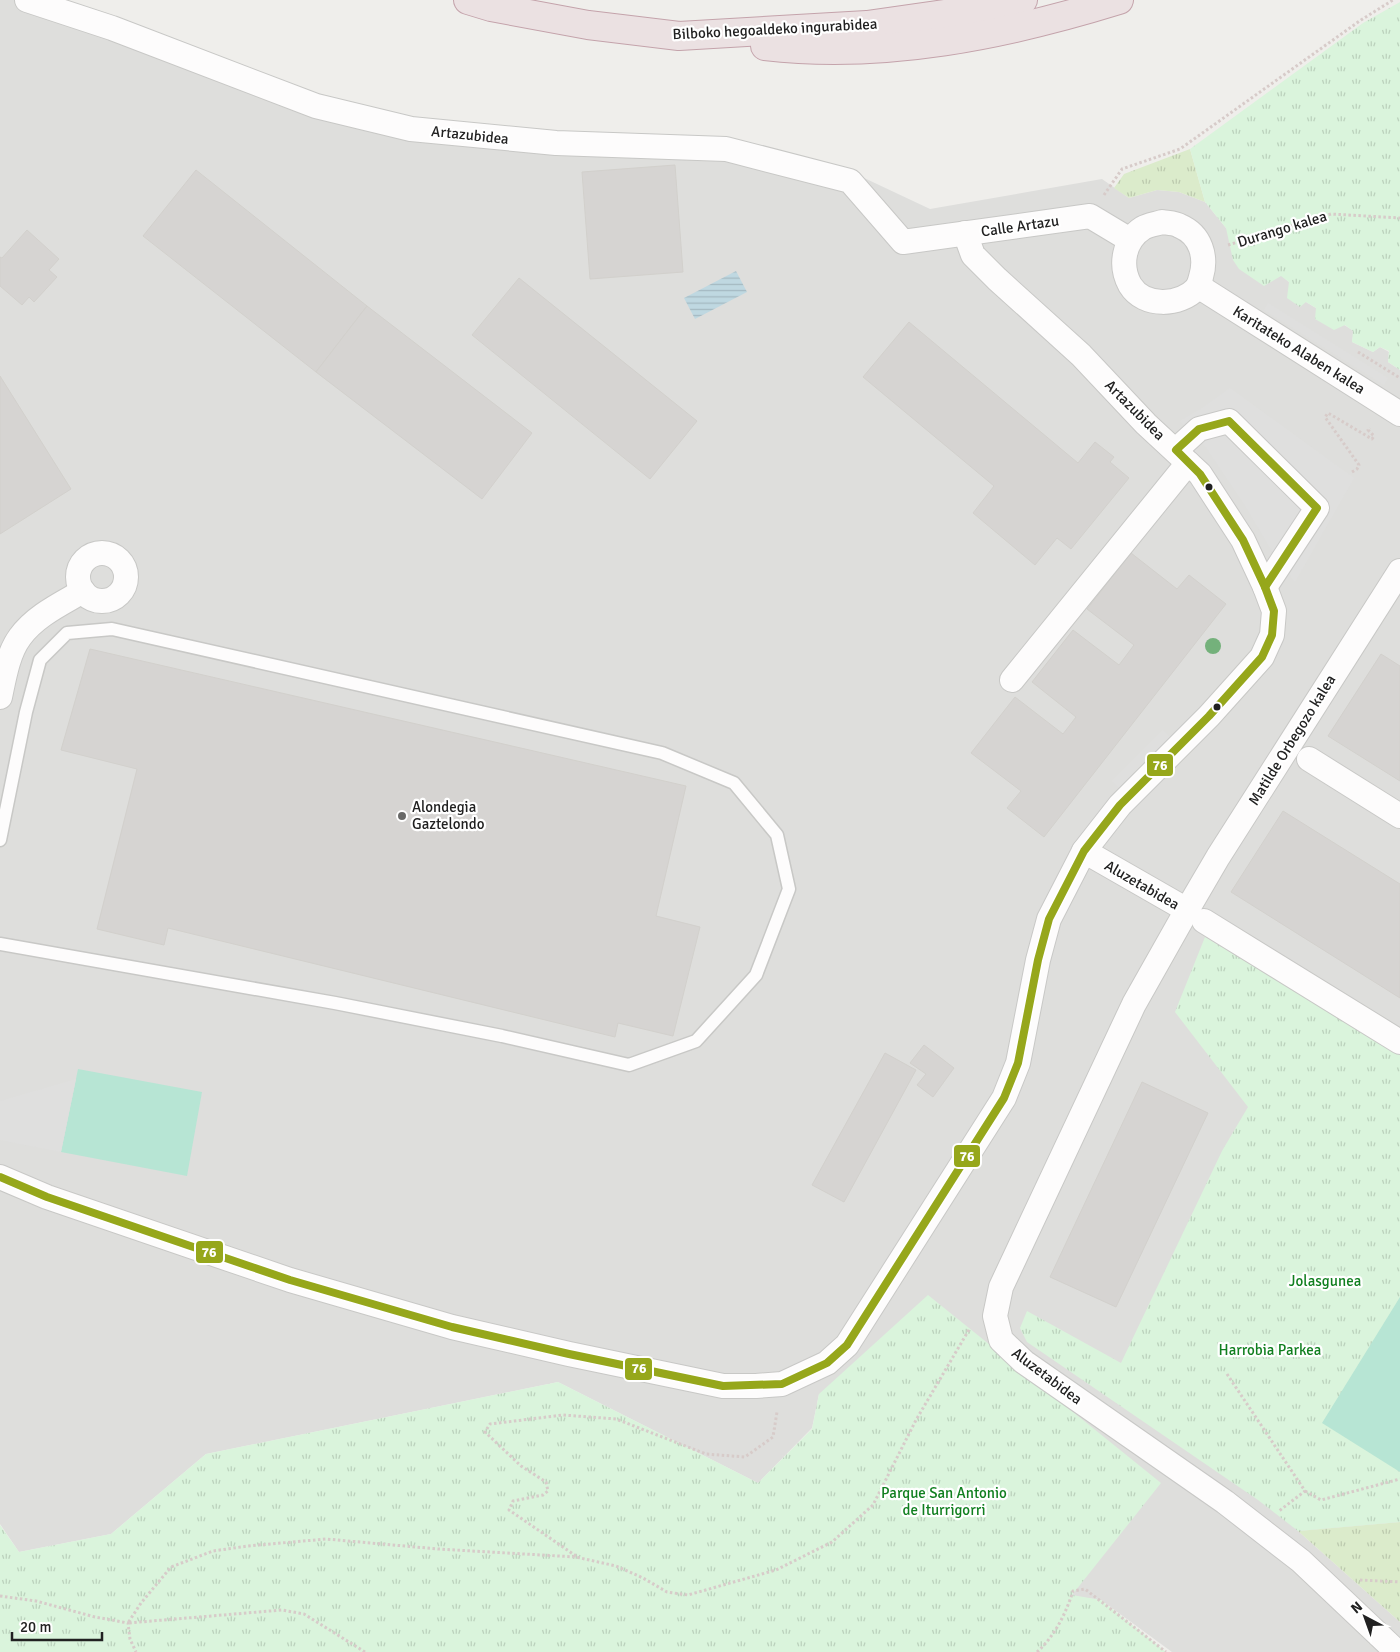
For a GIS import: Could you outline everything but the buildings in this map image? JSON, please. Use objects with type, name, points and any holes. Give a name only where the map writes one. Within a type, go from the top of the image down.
[{"type":"highway","name":"Bilboko hegoaldeko ingurabidea","points":[[468,0],[491,7],[588,25],[679,36],[867,25],[973,10],[1023,0]]},
{"type":"highway","points":[[679,36],[790,49],[867,50],[931,43],[1000,32],[1070,15],[1119,0]]},
{"type":"street","name":"Artazubidea","points":[[27,0],[112,28],[316,106],[411,129],[556,143],[726,149],[850,181],[903,242]]},
{"type":"street","name":"Calle Artazu","points":[[903,242],[1090,216]]},
{"type":"street","points":[[1090,216],[1130,240]]},
{"type":"street","points":[[1162,222],[1180,225],[1195,236],[1203,253],[1204,266],[1198,286],[1191,293],[1176,301],[1160,303],[1144,298],[1131,287],[1125,272],[1124,255],[1130,240],[1144,227],[1162,222]]},
{"type":"street","name":"Artazubidea","points":[[965,233],[973,255],[1080,355],[1146,424],[1200,474],[1243,540],[1274,611],[1272,635],[1262,657],[1209,716],[1120,805],[1084,851]]},
{"type":"street","name":"Karitateko Alaben kalea","points":[[1198,286],[1394,410]]},
{"type":"street","name":"Artazubidea","points":[[1012,680],[1182,457],[1199,430],[1229,421],[1317,508],[1265,588]]},
{"type":"street","name":"Matilde Orbegozo kalea","points":[[1196,915],[1218,857],[1400,572]]},
{"type":"street","points":[[0,697],[11,653],[19,638],[31,625],[52,609],[83,591]]},
{"type":"street","name":"Matilde Orbegozo kalea","points":[[1309,759],[1400,816]]},
{"type":"street","points":[[0,1177],[48,1197],[290,1280],[452,1327],[723,1386],[782,1384],[826,1363],[847,1345],[1004,1098],[1018,1063],[1038,960],[1049,919],[1084,851]]},
{"type":"street","name":"Aluzetabidea","points":[[1084,851],[1196,915],[1134,1004],[1001,1286],[995,1316],[1001,1340],[1024,1362],[1225,1502],[1302,1561],[1397,1652]]},
{"type":"street","points":[[1196,915],[1400,1042]]},
{"type":"lane","points":[[0,840],[26,712],[40,660],[67,634],[112,629],[662,753],[734,783],[778,836],[789,888],[756,975],[696,1041],[629,1064],[502,1036],[335,1003],[0,944]]},
{"type":"path","points":[[1090,216],[1122,169],[1180,149],[1361,20],[1393,0]]},
{"type":"path","name":"Durango kalea","points":[[1223,247],[1331,214],[1400,218]]},
{"type":"path","points":[[1352,472],[1359,465],[1325,417],[1328,413],[1372,439],[1374,436],[1368,430],[1394,410]]},
{"type":"path","points":[[136,1652],[130,1639],[128,1623],[171,1567],[213,1551],[248,1546],[326,1539],[438,1549],[576,1557],[616,1566],[643,1578],[667,1592],[688,1595],[776,1570],[832,1542],[872,1504],[916,1420],[974,1321]]},
{"type":"path","points":[[1227,1374],[1305,1491],[1321,1500],[1400,1480]]},
{"type":"path","points":[[576,1557],[509,1510],[513,1501],[542,1495],[548,1491],[546,1482],[521,1466],[485,1432],[490,1424],[563,1415],[616,1418],[706,1454],[745,1457],[773,1437],[782,1384]]},
{"type":"path","points":[[1278,1511],[1305,1491]]},
{"type":"path","points":[[1357,1580],[1400,1582]]},
{"type":"path","points":[[1037,1652],[1046,1644],[1067,1609],[1073,1591],[1085,1589],[1166,1652]]},
{"type":"path","points":[[0,1596],[36,1601],[95,1617],[128,1623],[282,1610],[304,1614],[365,1652]]},
{"type":"shaded area","points":[[0,0],[65,0],[317,93],[413,119],[862,177],[930,209],[1102,179],[1129,198],[1157,190],[1179,192],[1205,202],[1226,228],[1289,282],[1306,302],[1354,331],[1352,342],[1373,352],[1380,347],[1389,352],[1388,362],[1400,370],[1400,1522],[1298,1531],[1400,1622],[1400,1652],[1172,1652],[1101,1600],[1072,1596],[819,1394],[812,1428],[758,1483],[558,1382],[206,1454],[111,1534],[19,1552],[0,1524]]},
{"type":"shaded area","points":[[1268,303],[1388,378],[1384,385],[1264,310]]},
{"type":"shaded area","points":[[1230,388],[1354,478],[1295,582],[1276,558],[1244,504],[1205,446],[1180,421]]},
{"type":"shaded area","points":[[1163,730],[1171,737],[1119,789],[1112,781]]},
{"type":"shaded area","points":[[76,1079],[61,1152],[0,1140],[0,1101]]},
{"type":"green space","points":[[1400,2],[1400,370],[1388,362],[1389,351],[1380,347],[1373,352],[1352,342],[1353,331],[1345,325],[1334,330],[1315,319],[1316,308],[1306,302],[1300,307],[1287,298],[1289,282],[1281,276],[1264,286],[1239,269],[1233,260],[1226,228],[1205,202],[1190,149],[1363,23]]},
{"type":"green space","points":[[1190,149],[1205,202],[1179,192],[1157,190],[1129,198],[1114,188],[1124,174]]},
{"type":"green space","name":"Harrobia Parkea","points":[[1205,937],[1400,1055],[1400,1522],[1298,1531],[1258,1500],[1027,1342],[1020,1328],[1027,1311],[1121,1363],[1222,1151],[1248,1107],[1175,1012]]},
{"type":"green space","points":[[78,1069],[202,1092],[187,1176],[61,1152]]},
{"type":"green space","name":"Parque San Antonio de Iturrigorri","points":[[928,1295],[1161,1483],[1072,1595],[1101,1600],[1166,1652],[0,1652],[0,1525],[19,1552],[111,1534],[206,1454],[558,1382],[758,1483],[812,1429],[819,1394]]},
{"type":"green space","points":[[1400,1297],[1400,1472],[1322,1423]]},
{"type":"green space","points":[[1400,1522],[1400,1622],[1298,1531]]},
{"type":"water","points":[[736,271],[747,292],[695,319],[684,298]]},
{"type":"transit line","name":"76","points":[[1229,421],[1317,508],[1265,587],[1243,540],[1200,474],[1176,450],[1199,429],[1229,421]]},
{"type":"transit line","name":"76","points":[[0,1177],[47,1197],[290,1280],[452,1327],[723,1386],[782,1384],[827,1363],[847,1345],[1004,1098],[1018,1063],[1038,960],[1049,919],[1084,851],[1120,805],[1209,716],[1262,657],[1272,635],[1274,611],[1265,587]]},
{"type":"place","name":"Alondegia Gaztelondo","points":[[402,816]]},
{"type":"park label","name":"Jolasgunea","points":[[1325,1281]]}]
